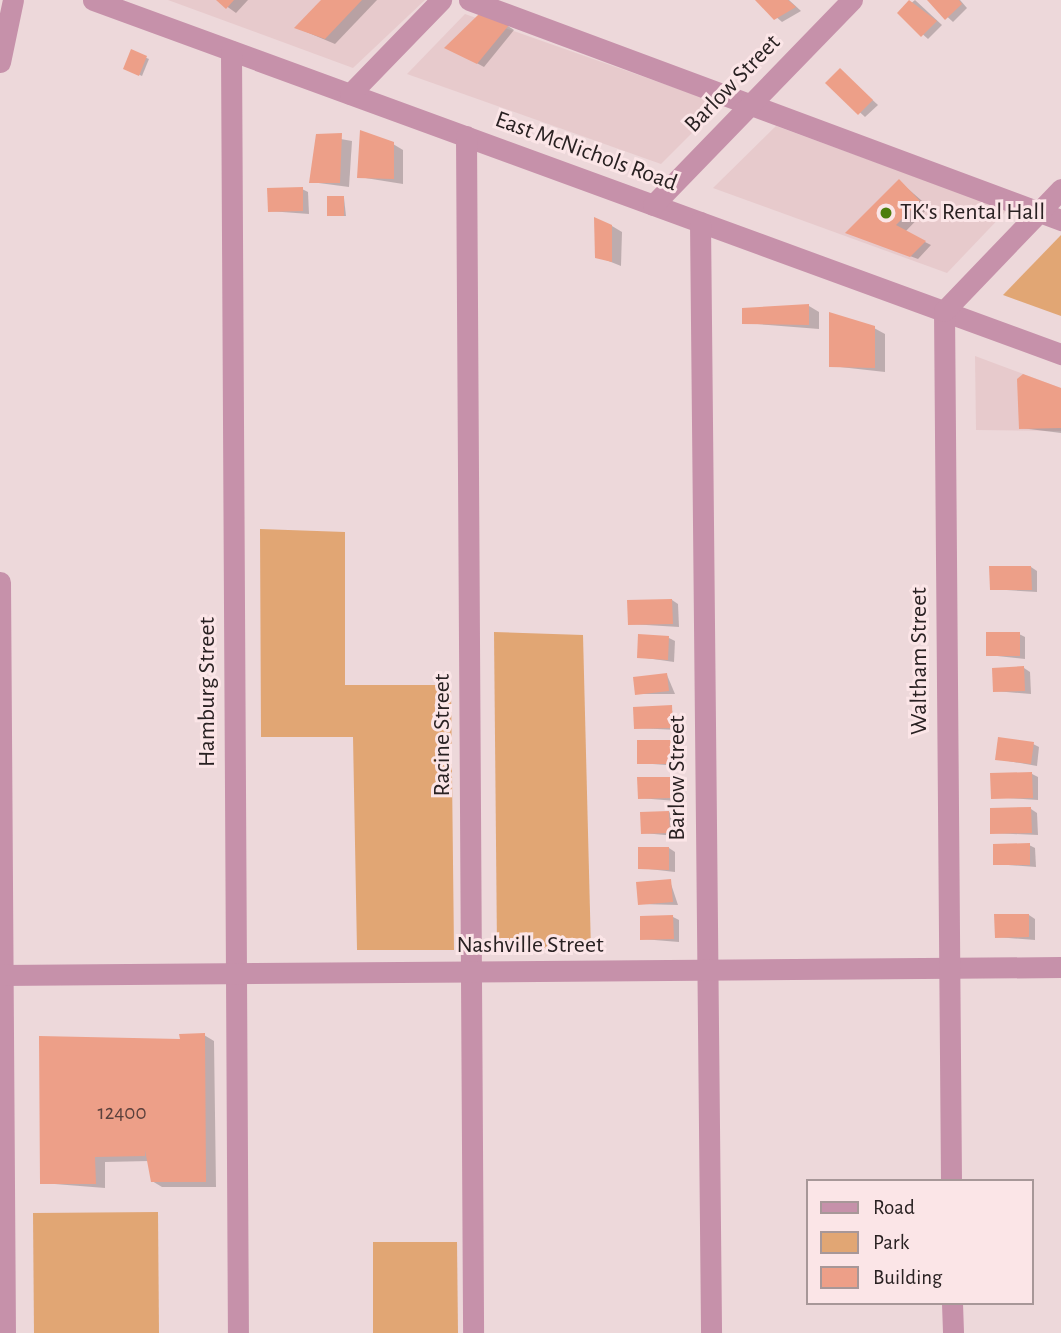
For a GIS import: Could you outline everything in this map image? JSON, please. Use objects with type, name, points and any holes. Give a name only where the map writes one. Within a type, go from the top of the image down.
[{"type":"street","points":[[0,62],[13,0]]},
{"type":"street","name":"East McNichols Road","points":[[93,0],[1061,354]]},
{"type":"street","points":[[350,94],[441,0]]},
{"type":"street","points":[[469,0],[1061,220]]},
{"type":"street","name":"Barlow Street","points":[[653,205],[852,0]]},
{"type":"street","name":"Hamburg Street","points":[[231,51],[239,1333]]},
{"type":"street","name":"Racine Street","points":[[466,136],[473,1333]]},
{"type":"street","points":[[944,311],[1061,189]]},
{"type":"street","name":"Barlow Street","points":[[700,222],[711,1333]]},
{"type":"street","name":"Waltham Street","points":[[944,311],[951,1179]]},
{"type":"street","points":[[0,582],[5,1333]]},
{"type":"street","name":"Nashville Street","points":[[1,975],[948,970],[1061,967]]},
{"type":"street","points":[[952,1305],[953,1333]]},
{"type":"shaded area","points":[[168,0],[425,0],[353,68]]},
{"type":"shaded area","points":[[465,14],[721,104],[661,164],[407,74]]},
{"type":"shaded area","points":[[776,126],[1007,210],[947,273],[713,188]]},
{"type":"shaded area","points":[[975,356],[1061,388],[1061,431],[976,430]]},
{"type":"green space","points":[[1061,235],[1061,316],[1003,295]]},
{"type":"green space","points":[[260,529],[345,532],[345,685],[451,685],[454,950],[357,950],[353,737],[261,737]]},
{"type":"green space","points":[[494,632],[583,635],[591,951],[497,948]]},
{"type":"green space","points":[[158,1212],[159,1333],[34,1333],[33,1213]]},
{"type":"green space","points":[[373,1242],[457,1242],[458,1333],[373,1333]]},
{"type":"building","points":[[216,0],[234,0],[226,9]]},
{"type":"building","points":[[321,0],[362,0],[325,39],[294,28]]},
{"type":"building","points":[[755,0],[788,0],[796,7],[774,20]]},
{"type":"building","points":[[909,0],[937,21],[921,37],[897,13]]},
{"type":"building","points":[[927,0],[959,0],[962,4],[945,20]]},
{"type":"building","points":[[479,14],[509,25],[477,64],[444,48]]},
{"type":"building","points":[[131,49],[147,56],[139,76],[123,69]]},
{"type":"building","points":[[840,68],[873,100],[858,115],[825,83]]},
{"type":"building","points":[[360,130],[394,142],[394,179],[357,178]]},
{"type":"building","points":[[342,133],[340,183],[309,183],[316,134]]},
{"type":"building","name":"TK's Rental Hall","points":[[899,179],[920,201],[896,225],[926,241],[910,257],[845,233]]},
{"type":"building","points":[[303,187],[303,211],[268,212],[267,188]]},
{"type":"building","points":[[327,196],[344,196],[344,216],[327,216]]},
{"type":"building","points":[[594,217],[612,225],[612,262],[595,258]]},
{"type":"building","points":[[809,304],[809,325],[742,324],[742,308]]},
{"type":"building","points":[[829,312],[875,326],[875,368],[829,367]]},
{"type":"building","points":[[1023,374],[1061,388],[1061,428],[1019,429],[1017,379]]},
{"type":"building","points":[[989,566],[1031,566],[1032,590],[990,590]]},
{"type":"building","points":[[672,599],[673,624],[628,625],[627,600]]},
{"type":"building","points":[[986,632],[1020,632],[1020,656],[986,656]]},
{"type":"building","points":[[638,634],[669,636],[668,660],[637,658]]},
{"type":"building","points":[[1024,666],[1025,691],[993,692],[992,668]]},
{"type":"building","points":[[667,673],[669,691],[635,695],[633,677]]},
{"type":"building","points":[[672,705],[673,728],[634,729],[633,707]]},
{"type":"building","points":[[998,737],[1034,742],[1031,764],[995,760]]},
{"type":"building","points":[[637,740],[674,740],[674,764],[637,764]]},
{"type":"building","points":[[1032,772],[1033,798],[991,799],[990,773]]},
{"type":"building","points":[[637,777],[671,777],[671,798],[638,799]]},
{"type":"building","points":[[1031,807],[1032,833],[990,834],[990,808]]},
{"type":"building","points":[[669,811],[670,833],[641,834],[640,812]]},
{"type":"building","points":[[1030,843],[1030,865],[993,865],[993,844]]},
{"type":"building","points":[[638,847],[669,847],[669,870],[638,869]]},
{"type":"building","points":[[671,879],[673,902],[638,905],[636,882]]},
{"type":"building","points":[[994,914],[1029,914],[1029,937],[995,938]]},
{"type":"building","points":[[673,915],[674,939],[640,940],[640,916]]},
{"type":"building","points":[[205,1033],[206,1182],[151,1182],[145,1150],[145,1156],[95,1157],[96,1184],[40,1184],[39,1036],[180,1039],[179,1034]]},
{"type":"place","name":"TK's Rental Hall","points":[[886,213]]}]
